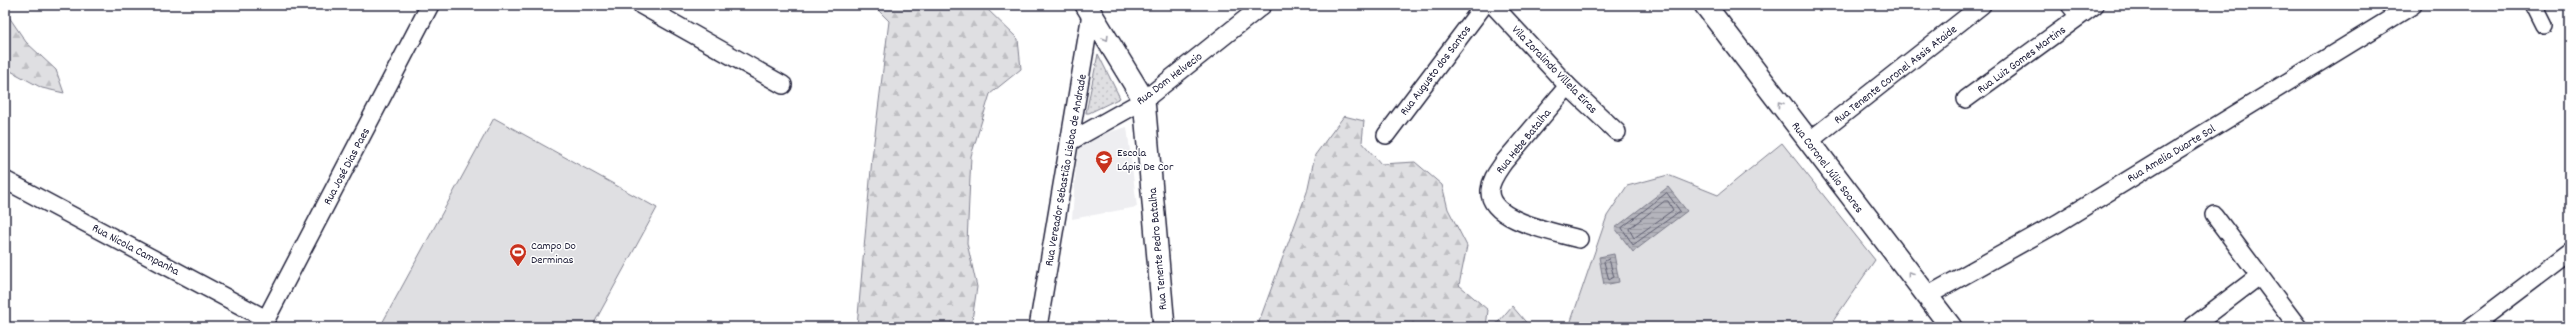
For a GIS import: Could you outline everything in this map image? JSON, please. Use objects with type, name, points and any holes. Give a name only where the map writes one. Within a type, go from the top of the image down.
[{"type":"street","name":"Rua José Dias Paes","points":[[264,323],[430,5]]},
{"type":"street","points":[[641,5],[783,85]]},
{"type":"street","name":"Rua Dom Helvecio","points":[[1069,142],[1144,100],[1263,5]]},
{"type":"street","name":"Rua Augusto dos Santos","points":[[1386,136],[1484,5]]},
{"type":"street","name":"Vila Zoralindo Villela Eiras","points":[[1493,5],[1568,86],[1617,132]]},
{"type":"street","name":"Rua Coronel Júlio Soares","points":[[1706,5],[1808,142],[1951,327]]},
{"type":"street","name":"Rua Tenente Coronel Assis Ataide","points":[[1808,142],[1982,5]]},
{"type":"street","name":"Rua Luiz Gomes Martins","points":[[1966,99],[2075,11],[2095,5]]},
{"type":"street","name":"Rua Amelia Duarte Sol","points":[[1927,296],[2058,223],[2413,5]]},
{"type":"street","points":[[2534,5],[2544,25]]},
{"type":"street","points":[[1089,9],[1144,100]]},
{"type":"street","name":"Rua Vereador Sebastião Lisboa de Andrade","points":[[1038,327],[1069,142],[1089,9]]},
{"type":"street","name":"Rua Hebe Batalha","points":[[1568,86],[1504,162],[1494,176],[1490,189],[1491,200],[1505,214],[1523,223],[1579,239]]},
{"type":"street","name":"Rua Tenente Pedro Batalha","points":[[1144,100],[1164,327]]},
{"type":"street","name":"Rua Nicola Campanha","points":[[5,180],[264,323]]},
{"type":"street","points":[[2214,215],[2298,327]]},
{"type":"street","points":[[2471,327],[2570,252]]},
{"type":"street","points":[[2192,327],[2259,276]]},
{"type":"shaded area","name":"Escola Lápis De Cor","points":[[1127,127],[1137,207],[1072,219],[1078,141]]},
{"type":"green space","points":[[5,5],[9,5],[7,14],[26,42],[56,70],[64,93],[42,88],[5,68]]},
{"type":"green space","points":[[873,5],[983,5],[1018,39],[1021,69],[990,94],[971,156],[967,243],[977,287],[971,327],[857,327],[872,158],[889,21]]},
{"type":"green space","points":[[1098,54],[1120,98],[1089,113],[1086,113]]},
{"type":"green space","points":[[1344,116],[1364,121],[1362,142],[1381,164],[1415,162],[1442,185],[1448,209],[1467,246],[1459,285],[1488,310],[1486,327],[1257,327],[1307,192],[1315,155]]},
{"type":"green space","name":"Campo Do Derminas","points":[[494,118],[657,208],[592,327],[380,327]]},
{"type":"green space","points":[[1782,143],[1875,260],[1829,327],[1569,327],[1607,216],[1627,186],[1668,175],[1718,195]]},
{"type":"green space","points":[[1512,306],[1530,327],[1494,327]]},
{"type":"water","points":[[1668,187],[1687,211],[1633,252],[1615,228]]},
{"type":"water","points":[[1614,254],[1619,282],[1604,285],[1599,257]]},
{"type":"place","name":"Escola Lápis De Cor","points":[[1104,174]]},
{"type":"place","name":"Campo Do Derminas","points":[[518,267]]}]
